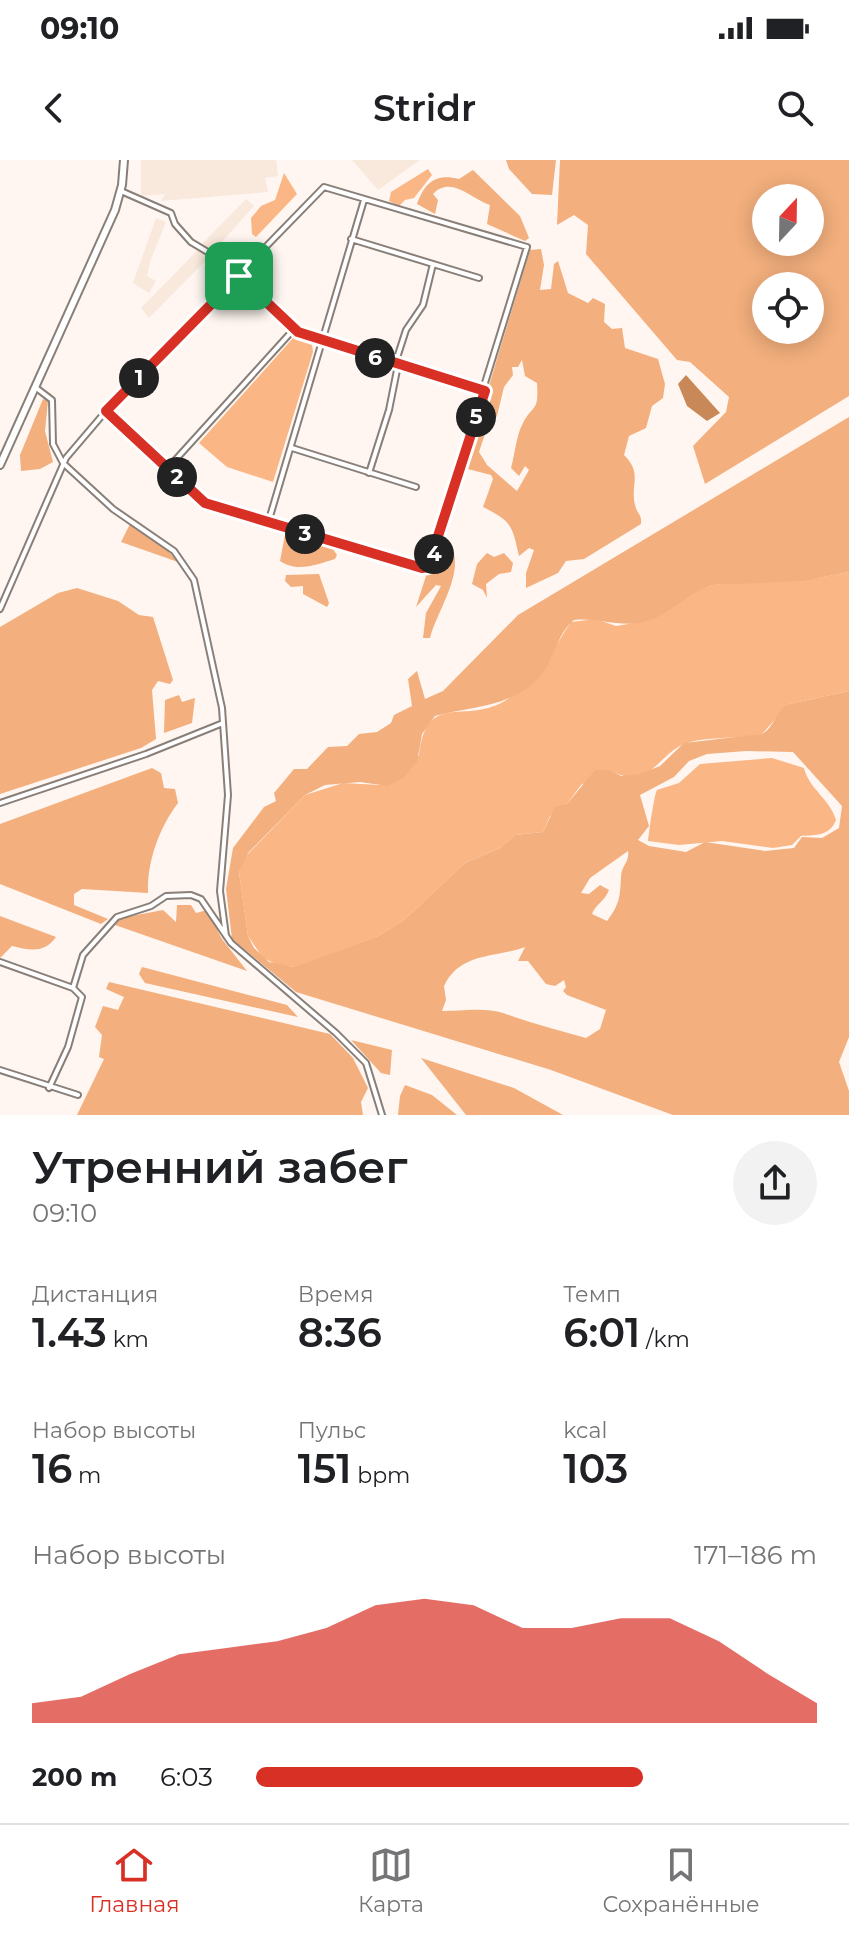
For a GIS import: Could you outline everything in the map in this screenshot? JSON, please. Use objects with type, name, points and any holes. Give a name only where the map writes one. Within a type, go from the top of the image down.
[{"type":"main road","points":[[0,465],[121,191],[124,160]]},
{"type":"street","points":[[0,609],[63,463],[106,411],[324,187],[527,247],[485,391],[428,567],[205,503],[106,411]]},
{"type":"street","points":[[121,191],[171,213],[175,224],[191,242],[200,245],[239,276],[294,329],[322,341],[485,391]]},
{"type":"street","points":[[268,523],[364,200]]},
{"type":"street","points":[[351,239],[479,278]]},
{"type":"street","points":[[369,473],[389,410],[396,365],[406,330],[423,305],[433,264]]},
{"type":"street","points":[[168,468],[294,329]]},
{"type":"street","points":[[35,387],[52,400],[53,444],[63,463],[113,509],[162,541],[186,564],[194,580],[223,723],[228,795],[220,891],[226,936]]},
{"type":"street","points":[[292,448],[416,487]]},
{"type":"street","points":[[0,803],[146,754],[223,723]]},
{"type":"street","points":[[73,988],[80,960],[117,917],[151,906],[166,896],[191,895],[201,899],[226,936],[258,969],[336,1033],[366,1063],[382,1115]]},
{"type":"street","points":[[0,962],[73,988],[82,997],[82,1006],[49,1088]]},
{"type":"street","points":[[0,1070],[78,1095]]},
{"type":"shaded area","points":[[141,160],[276,160],[278,176],[265,178],[268,192],[161,201],[165,194],[141,196]]},
{"type":"shaded area","points":[[352,160],[420,160],[378,190]]},
{"type":"shaded area","points":[[506,160],[556,160],[552,195],[532,194],[509,169]]},
{"type":"shaded area","points":[[560,160],[849,160],[849,396],[705,484],[693,446],[726,412],[729,397],[690,362],[677,360],[586,254],[588,225],[574,215],[557,225]]},
{"type":"shaded area","points":[[428,169],[432,175],[414,198],[405,200],[399,206],[389,201],[391,192]]},
{"type":"shaded area","points":[[473,170],[520,216],[529,238],[525,241],[487,224],[490,205],[461,190],[447,187],[433,194],[438,200],[435,214],[417,204],[432,181],[444,177],[459,179]]},
{"type":"shaded area","points":[[284,173],[297,194],[256,237],[252,234],[251,218],[261,206],[275,200]]},
{"type":"shaded area","points":[[246,199],[254,206],[212,253],[202,244]]},
{"type":"shaded area","points":[[156,218],[166,222],[151,259],[147,276],[156,281],[149,293],[133,283]]},
{"type":"shaded area","points":[[201,247],[210,256],[149,318],[141,308]]},
{"type":"shaded area","points":[[541,249],[544,265],[540,290],[551,289],[554,264],[558,261],[568,293],[588,303],[593,298],[605,304],[604,322],[612,329],[622,328],[625,348],[658,359],[665,384],[663,398],[652,406],[646,428],[629,436],[624,455],[635,474],[634,498],[641,524],[584,559],[566,561],[558,573],[526,588],[526,573],[534,550],[529,548],[519,556],[510,526],[483,507],[493,479],[491,475],[464,468],[530,250]],"holes":[[[522,360],[525,376],[537,383],[537,399],[521,428],[516,445],[511,468],[519,476],[525,466],[529,470],[517,491],[487,465],[479,452],[486,431],[497,416],[504,387],[513,375],[512,367],[518,367]]]},
{"type":"shaded area","points":[[294,337],[312,344],[313,352],[273,482],[227,467],[199,443]]},
{"type":"shaded area","points":[[686,375],[720,413],[707,421],[687,406],[678,384]]},
{"type":"shaded area","points":[[43,399],[48,401],[45,431],[53,462],[40,469],[21,471],[20,455]]},
{"type":"shaded area","points":[[849,417],[849,572],[803,581],[713,585],[696,592],[665,613],[638,623],[574,620],[561,636],[546,668],[524,691],[496,703],[435,716],[422,734],[417,762],[403,778],[388,786],[360,782],[325,785],[305,795],[248,853],[239,872],[248,936],[254,948],[269,962],[294,967],[378,936],[404,920],[465,863],[500,848],[515,835],[543,832],[555,807],[567,804],[595,770],[610,770],[621,776],[640,774],[660,766],[684,743],[762,734],[789,704],[849,691],[849,1037],[839,1062],[849,1091],[849,1115],[673,1115],[551,1070],[296,992],[232,939],[226,889],[233,848],[264,807],[276,801],[274,793],[294,769],[307,769],[328,747],[347,746],[359,734],[377,732],[391,723],[394,715],[412,706],[408,679],[417,671],[425,699],[443,691],[518,615]],"holes":[[[793,752],[842,806],[839,828],[822,838],[802,837],[794,848],[765,851],[705,842],[686,852],[649,846],[638,840],[649,826],[640,795],[674,777],[689,761],[707,754]],[[628,851],[621,873],[618,900],[607,921],[592,914],[609,890],[600,885],[589,894],[581,893],[590,878]],[[525,947],[518,961],[528,961],[546,984],[555,986],[564,980],[566,987],[563,991],[567,995],[606,1010],[600,1029],[586,1038],[496,1011],[442,1011],[446,1000],[444,986],[459,967]]]},
{"type":"shaded area","points":[[130,524],[159,541],[178,562],[121,542]]},
{"type":"shaded area","points":[[285,535],[330,545],[337,555],[335,559],[308,566],[287,565],[280,561]]},
{"type":"shaded area","points":[[446,548],[452,548],[455,558],[452,581],[430,638],[423,638],[426,613],[441,586],[436,585],[416,607],[427,573]]},
{"type":"shaded area","points":[[487,553],[494,557],[504,553],[513,563],[511,572],[499,574],[486,584],[487,598],[483,590],[472,584],[477,564]]},
{"type":"shaded area","points":[[849,572],[849,691],[789,704],[762,734],[709,739],[680,746],[643,775],[633,777],[609,770],[581,785],[567,804],[550,816],[543,832],[515,835],[500,848],[465,863],[404,920],[378,936],[295,967],[278,965],[263,958],[248,936],[239,872],[243,859],[305,795],[343,783],[380,785],[419,755],[423,735],[439,716],[488,708],[516,694],[543,667],[571,622],[596,619],[616,626],[647,621],[700,589],[713,585],[818,578]]},
{"type":"shaded area","points":[[319,574],[329,603],[327,607],[303,594],[303,586],[291,587],[285,581],[286,575]]},
{"type":"shaded area","points":[[77,588],[118,601],[139,615],[153,617],[173,680],[170,684],[158,681],[152,690],[156,739],[141,748],[0,794],[0,627],[58,593]]},
{"type":"shaded area","points":[[179,695],[182,702],[195,698],[192,723],[164,733],[165,700]]},
{"type":"shaded area","points":[[772,758],[804,768],[836,820],[830,829],[822,834],[801,836],[792,845],[773,848],[722,841],[679,845],[648,841],[657,790],[679,783],[700,764]]},
{"type":"shaded area","points":[[152,768],[161,773],[164,788],[175,789],[178,803],[165,823],[156,846],[148,893],[82,889],[74,894],[74,905],[108,919],[101,924],[0,884],[0,824]]},
{"type":"shaded area","points":[[177,905],[191,905],[196,913],[207,910],[222,939],[247,971],[115,925],[121,918],[163,910],[176,922]]},
{"type":"shaded area","points":[[0,916],[56,937],[41,948],[12,946],[0,958]]},
{"type":"shaded area","points":[[142,967],[287,1005],[298,1017],[145,983],[139,974]]},
{"type":"shaded area","points":[[109,982],[330,1034],[353,1058],[368,1088],[361,1102],[363,1115],[77,1115],[104,1059],[99,1057],[102,1035],[95,1027],[103,1006],[118,1010],[124,997],[106,989]]},
{"type":"shaded area","points":[[351,1040],[392,1050],[390,1075],[381,1073]]},
{"type":"shaded area","points":[[421,1058],[514,1088],[563,1115],[466,1115]]},
{"type":"shaded area","points":[[405,1085],[432,1095],[457,1115],[398,1115]]},
{"type":"route","points":[[239,276],[298,332],[485,391],[433,560],[428,567],[422,568],[205,503],[106,411],[239,276]]}]
